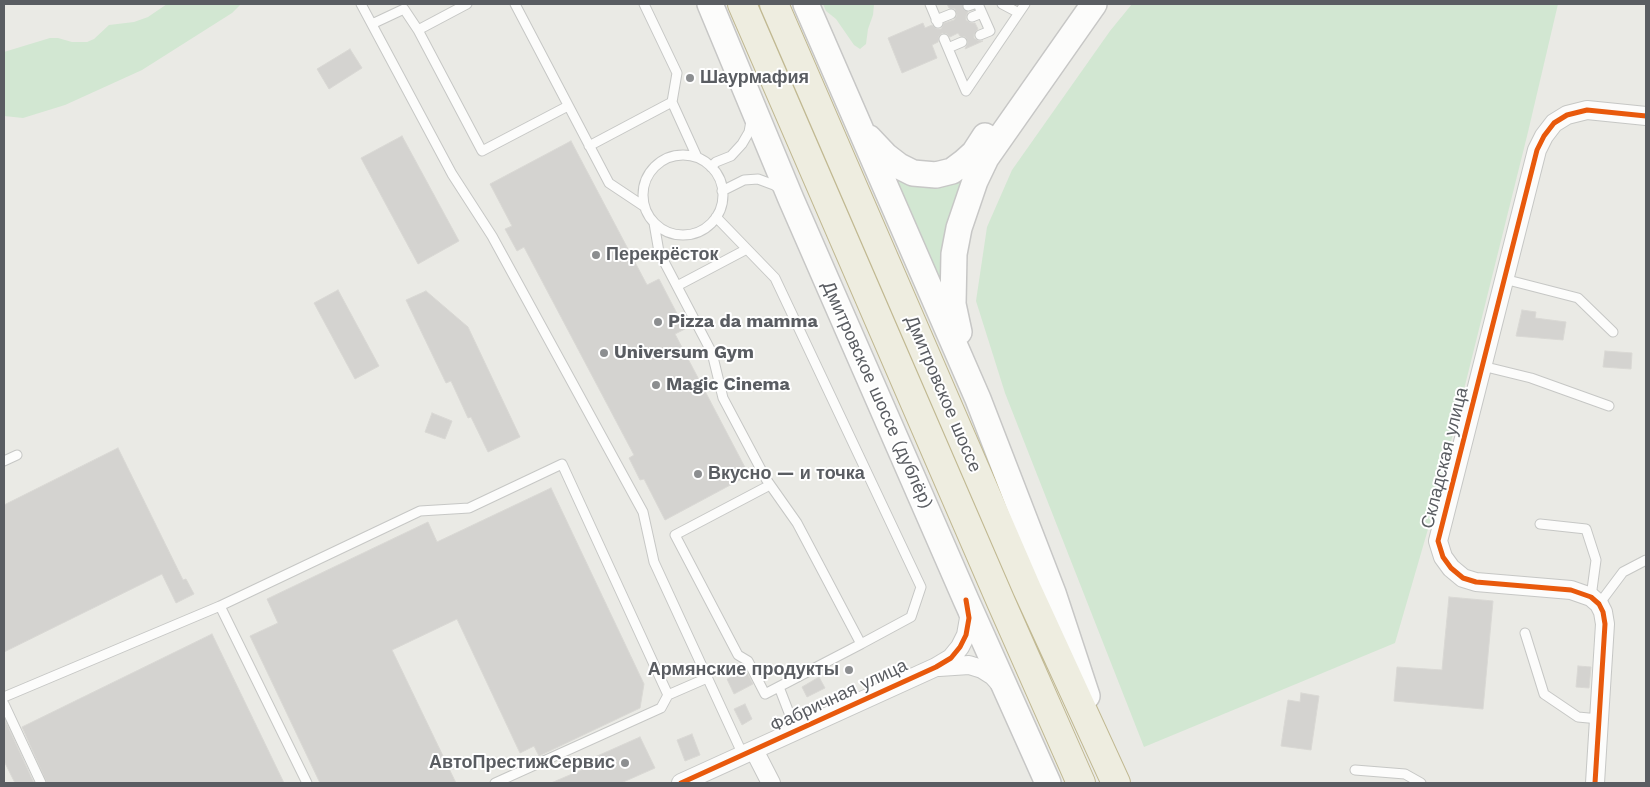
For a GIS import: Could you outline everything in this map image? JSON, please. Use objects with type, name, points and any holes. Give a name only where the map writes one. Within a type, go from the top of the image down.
[{"type":"highway","name":"Дмитровское шоссе","points":[[742,4],[1000,602],[1081,783]]},
{"type":"highway","name":"Дмитровское шоссе","points":[[774,4],[1024,580],[1116,783]]},
{"type":"main road","name":"Дмитровское шоссе (дублёр)","points":[[710,4],[966,600],[1048,783]]},
{"type":"main road","points":[[806,4],[978,399],[1052,593],[1116,783]]},
{"type":"main road","points":[[854,116],[872,142],[899,166],[913,173],[936,175],[952,170],[974,153],[1076,4]]},
{"type":"main road","points":[[978,399],[959,332],[954,304],[954,254],[959,228],[975,181],[986,158],[1094,4]]},
{"type":"street","name":"Складская улица","points":[[1595,601],[1571,590],[1476,582],[1463,578],[1451,568],[1443,557],[1438,541],[1537,150],[1544,136],[1554,123],[1567,115],[1587,110],[1646,116]]},
{"type":"street","name":"Фабричная улица","points":[[680,783],[936,668],[951,658],[960,647],[966,635],[969,618],[966,600]]},
{"type":"street","points":[[1595,601],[1603,612],[1605,624],[1595,783]]},
{"type":"street","name":"Фабричная улица","points":[[936,668],[969,665],[982,669],[993,676],[1007,691]]},
{"type":"street","points":[[748,753],[771,783]]},
{"type":"lane","points":[[361,4],[452,174],[492,236],[644,512],[654,562],[707,678],[748,753]]},
{"type":"lane","points":[[418,30],[467,4]]},
{"type":"lane","points":[[515,4],[609,183],[645,208],[654,223],[659,252],[712,353],[723,398],[770,485],[797,523],[861,644]]},
{"type":"lane","points":[[644,4],[677,73],[672,102],[696,157]]},
{"type":"lane","points":[[930,4],[937,21],[951,14]]},
{"type":"lane","points":[[978,4],[990,31],[980,35]]},
{"type":"lane","points":[[1002,4],[1019,13]]},
{"type":"lane","points":[[962,42],[946,44],[966,91],[1026,4]]},
{"type":"lane","points":[[372,24],[403,6],[418,30],[482,151],[568,106]]},
{"type":"lane","points":[[972,17],[982,13]]},
{"type":"lane","points":[[589,146],[672,102]]},
{"type":"lane","points":[[711,167],[716,162],[731,156],[742,144],[749,132],[754,108]]},
{"type":"lane","points":[[645,208],[643,190],[645,181],[655,166],[662,160],[679,155],[696,157],[711,167],[717,174],[722,191],[720,209],[703,229],[686,234],[669,232],[654,223]]},
{"type":"lane","points":[[722,191],[744,180],[758,179],[774,185],[792,198]]},
{"type":"lane","points":[[716,216],[775,278],[921,586],[911,617],[766,694],[748,661],[738,655],[675,535],[770,485]]},
{"type":"lane","points":[[676,286],[747,249]]},
{"type":"lane","points":[[1504,279],[1578,298],[1613,332]]},
{"type":"lane","points":[[1482,366],[1531,378],[1609,406]]},
{"type":"lane","points":[[4,461],[17,455]]},
{"type":"lane","points":[[4,697],[220,606],[420,511],[469,508],[562,464],[668,695]]},
{"type":"lane","points":[[1540,524],[1586,529],[1596,560],[1595,601]]},
{"type":"lane","points":[[1595,601],[1623,572],[1646,560]]},
{"type":"lane","points":[[220,606],[307,783]]},
{"type":"lane","points":[[1525,633],[1544,694],[1578,717],[1599,719]]},
{"type":"lane","points":[[495,783],[662,708],[668,695],[707,678]]},
{"type":"lane","points":[[778,687],[796,731]]},
{"type":"lane","points":[[4,704],[41,783]]},
{"type":"lane","points":[[1355,770],[1405,774],[1422,783]]},
{"type":"green space","points":[[167,4],[241,4],[232,13],[142,70],[65,105],[23,118],[4,116],[4,52],[50,38],[72,42],[87,42],[94,39],[109,25],[134,22],[148,17]]},
{"type":"green space","points":[[823,4],[874,4],[866,44],[860,49],[854,45],[836,19],[826,11]]},
{"type":"green space","points":[[1132,4],[1558,4],[1437,498],[1395,643],[1144,747],[1005,393],[976,301],[987,227],[1012,170],[1110,31]]},
{"type":"green space","points":[[956,175],[966,179],[941,281],[938,280],[895,182],[899,179]]},
{"type":"building","points":[[947,4],[962,4],[964,10],[968,12],[966,20],[975,23],[978,29],[974,34],[974,38],[983,41],[965,49],[968,42],[965,37],[960,36],[958,33],[950,37],[942,33],[939,36],[938,42],[932,45],[937,58],[902,73],[888,38],[923,23],[925,28],[932,25],[937,29],[941,29],[944,23],[954,20],[957,15],[955,9],[949,8]]},
{"type":"building","points":[[350,49],[362,68],[329,89],[317,69]]},
{"type":"building","points":[[402,136],[459,241],[418,264],[361,158]]},
{"type":"building","points":[[571,141],[647,285],[659,279],[685,329],[675,334],[749,475],[665,520],[644,479],[640,480],[629,458],[634,455],[524,247],[517,251],[505,229],[512,226],[490,184]]},
{"type":"building","points":[[338,290],[379,366],[355,379],[314,303]]},
{"type":"building","points":[[426,291],[468,327],[520,437],[488,452],[471,417],[468,418],[451,381],[446,383],[406,300]]},
{"type":"building","points":[[1522,310],[1536,312],[1535,318],[1566,322],[1563,340],[1516,336]]},
{"type":"building","points":[[1605,351],[1632,353],[1631,369],[1603,367]]},
{"type":"building","points":[[432,413],[452,421],[445,439],[425,432]]},
{"type":"building","points":[[118,448],[183,580],[186,579],[194,594],[176,603],[162,574],[4,652],[4,505]]},
{"type":"building","points":[[551,488],[644,684],[640,708],[539,756],[534,746],[520,753],[457,619],[392,650],[456,783],[320,783],[250,636],[278,623],[267,599],[428,522],[437,542]]},
{"type":"building","points":[[1449,597],[1493,601],[1483,709],[1394,701],[1397,667],[1442,670]]},
{"type":"building","points":[[212,634],[284,783],[47,783],[22,727]]},
{"type":"building","points":[[1578,666],[1591,667],[1589,688],[1576,687]]},
{"type":"building","points":[[746,670],[753,684],[734,694],[727,679]]},
{"type":"building","points":[[819,677],[825,688],[807,697],[802,687]]},
{"type":"building","points":[[1301,693],[1319,696],[1311,750],[1281,746],[1288,700],[1300,702]]},
{"type":"building","points":[[745,704],[752,719],[742,725],[734,709]]},
{"type":"building","points":[[4,718],[34,783],[15,783],[4,761]]},
{"type":"building","points":[[692,734],[700,755],[685,761],[677,740]]},
{"type":"building","name":"АвтоПрестижСервис","points":[[640,737],[655,768],[621,783],[551,783],[598,763],[595,757]]},
{"type":"cycle path","points":[[1595,783],[1605,624],[1603,612],[1599,604],[1591,597],[1571,590],[1476,582],[1463,578],[1451,568],[1443,557],[1438,541],[1537,150],[1544,136],[1554,123],[1567,115],[1587,110],[1646,116]]},
{"type":"cycle path","points":[[681,783],[936,667],[951,658],[960,647],[966,635],[969,618],[966,600]]},
{"type":"place","name":"Шаурмафия","points":[[690,78]]},
{"type":"place","name":"Перекрёсток","points":[[596,255]]},
{"type":"place","name":"Pizza da mamma","points":[[658,322]]},
{"type":"place","name":"Universum Gym","points":[[604,353]]},
{"type":"place","name":"Magic Cinema","points":[[656,385]]},
{"type":"place","name":"Вкусно — и точка","points":[[698,474]]},
{"type":"place","name":"Армянские продукты","points":[[849,670]]},
{"type":"place","name":"АвтоПрестижСервис","points":[[625,763]]}]
